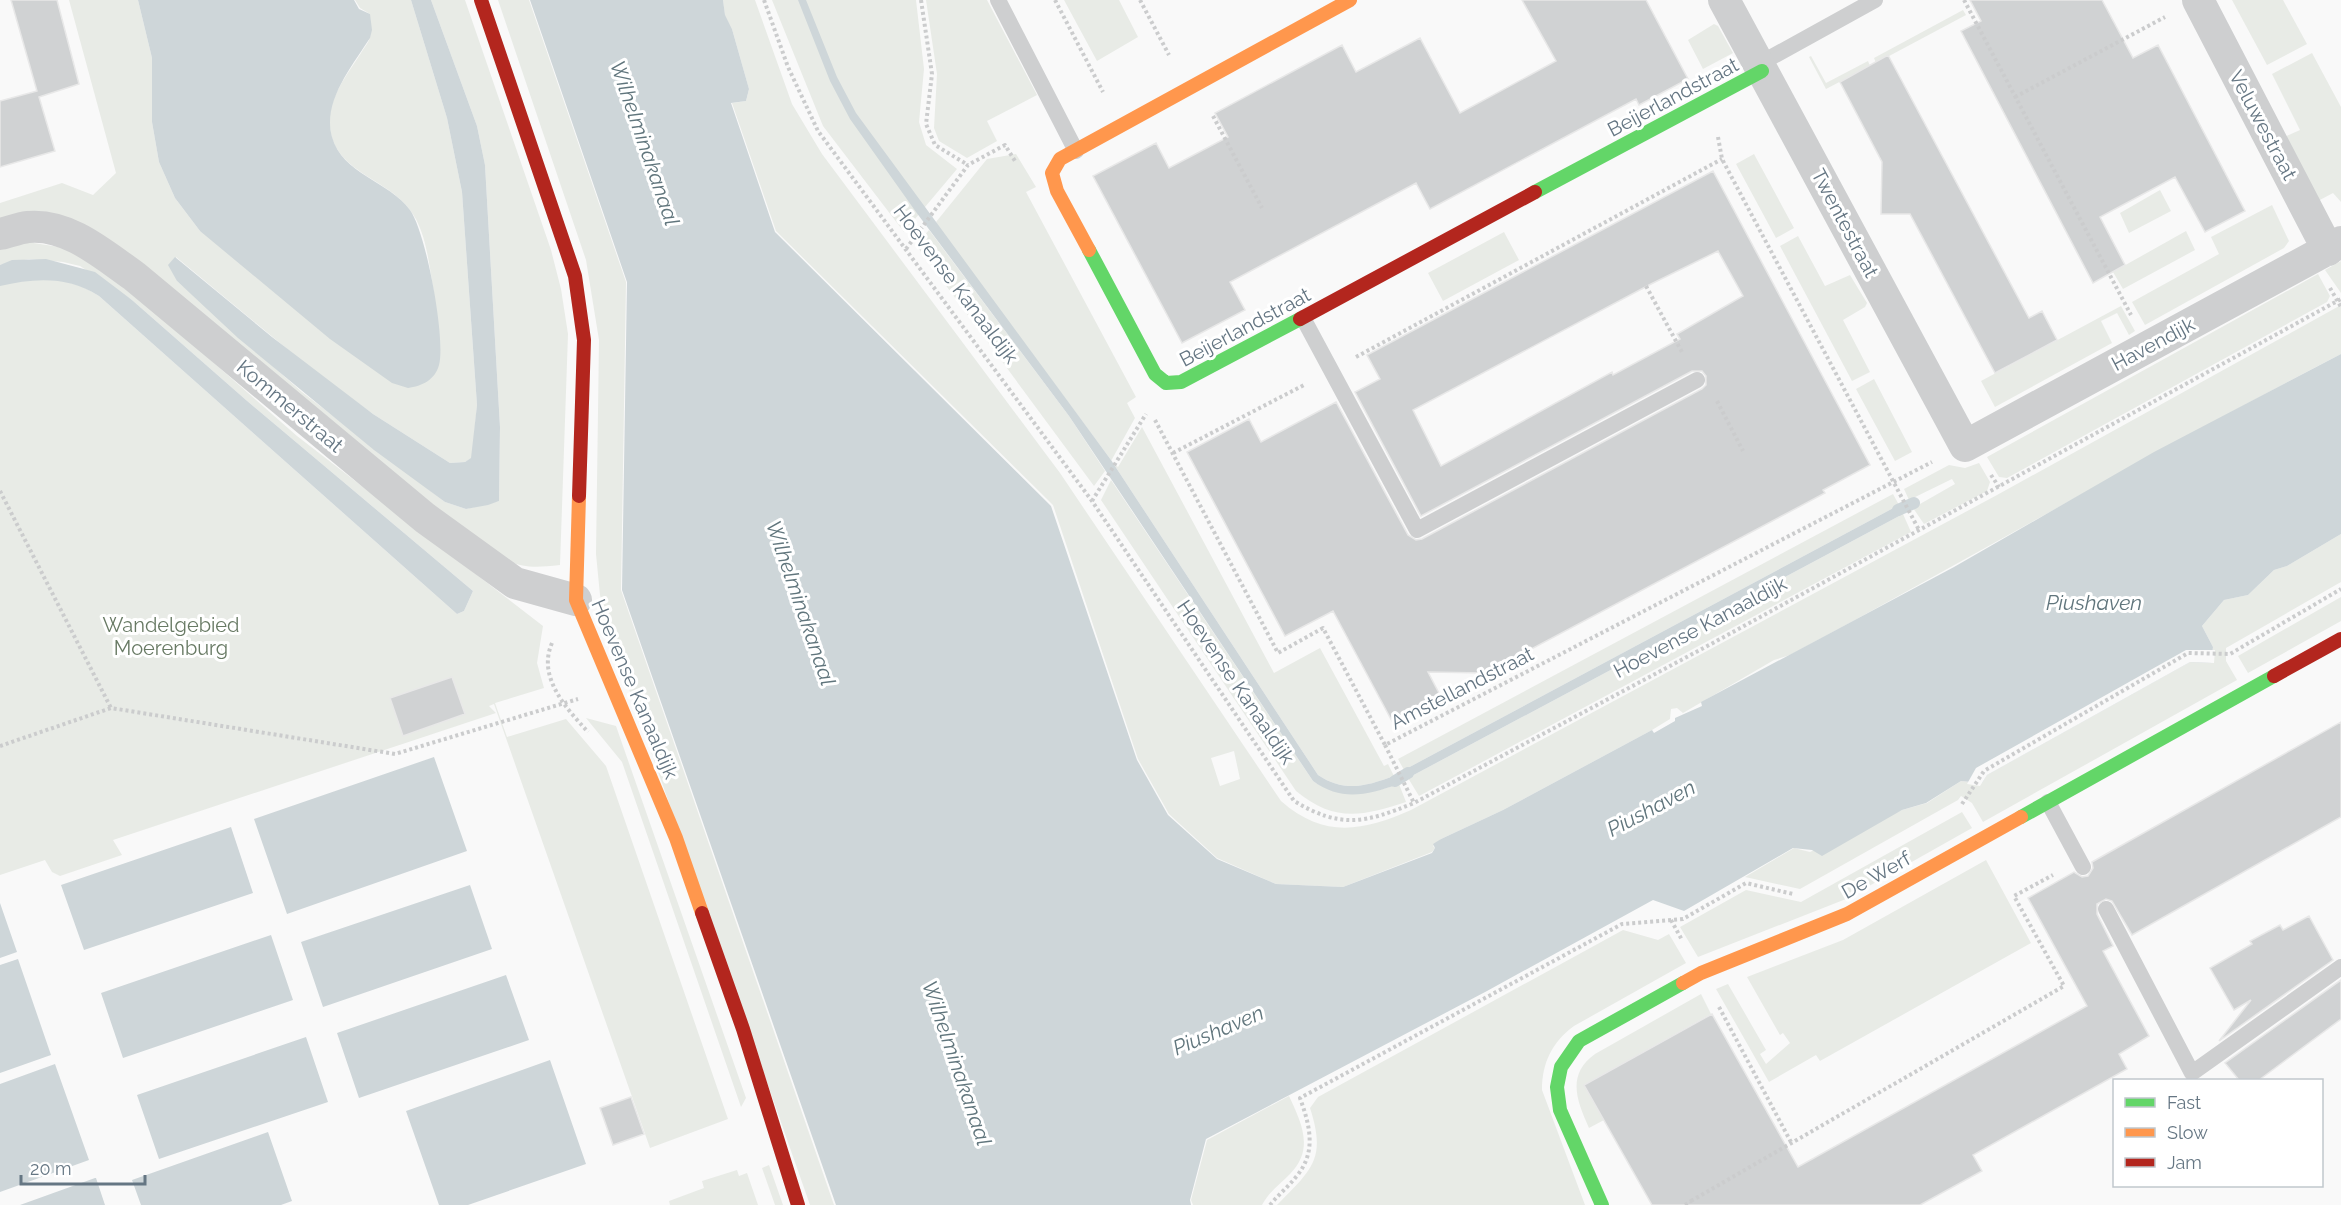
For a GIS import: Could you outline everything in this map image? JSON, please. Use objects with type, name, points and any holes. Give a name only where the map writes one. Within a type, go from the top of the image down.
[{"type":"street","name":"Hoevense Kanaaldijk","points":[[481,0],[574,276],[584,340],[576,600],[676,838],[742,1029],[798,1205]]},
{"type":"street","name":"Twentestraat","points":[[1724,0],[1965,446]]},
{"type":"street","name":"Veluwestraat","points":[[2198,0],[2334,246]]},
{"type":"street","points":[[1052,173],[1060,159],[1192,88],[1343,2]]},
{"type":"street","name":"Beijerlandstraat","points":[[1052,173],[1057,191],[1155,374],[1166,383],[1181,382],[1712,98],[1760,67]]},
{"type":"street","name":"Kommerstraat","points":[[0,234],[30,227],[57,231],[90,244],[134,276],[434,525],[515,583],[576,600]]},
{"type":"street","name":"Havendijk","points":[[1965,446],[2334,246]]},
{"type":"street","name":"De Werf","points":[[1602,1205],[1560,1110],[1557,1086],[1561,1067],[1578,1041],[1701,973],[1847,914],[2341,639]]},
{"type":"lane","points":[[998,0],[1076,151]]},
{"type":"lane","points":[[1760,67],[1875,0]]},
{"type":"lane","points":[[1303,318],[1417,530],[1697,380]]},
{"type":"lane","points":[[2048,802],[2081,864]]},
{"type":"lane","points":[[2106,909],[2192,1073],[2341,967]]},
{"type":"path","name":"Hoevense Kanaaldijk","points":[[764,0],[788,67],[818,131],[1092,501],[1294,801],[1319,816],[1350,821],[1380,817],[1414,803],[2341,299]]},
{"type":"path","points":[[921,0],[932,74],[927,124],[935,146],[968,165]]},
{"type":"path","points":[[1055,0],[1121,126]]},
{"type":"path","points":[[1140,0],[1262,208]]},
{"type":"path","points":[[1964,0],[2148,347]]},
{"type":"path","points":[[2015,97],[2167,16]]},
{"type":"path","points":[[1712,98],[1722,159],[1919,530]]},
{"type":"path","points":[[906,249],[935,214],[968,165],[1005,145],[1015,163],[1052,173]]},
{"type":"path","points":[[1173,453],[1722,159]]},
{"type":"path","name":"Amstellandstraat","points":[[1092,501],[1144,416],[1150,411],[1278,653],[1323,628],[1384,745],[1894,480]]},
{"type":"path","points":[[0,491],[111,708]]},
{"type":"path","points":[[1954,809],[1964,803],[1984,771],[2188,653],[2230,654],[2341,589]]},
{"type":"path","points":[[0,746],[111,708],[395,754],[564,704]]},
{"type":"path","points":[[1384,745],[1414,803]]},
{"type":"path","points":[[1685,1205],[2064,986],[2014,896],[2081,864]]},
{"type":"path","points":[[1270,1205],[1305,1166],[1311,1146],[1309,1125],[1300,1098],[1622,924],[1683,919],[1746,883],[1801,896]]},
{"type":"path","points":[[1671,920],[1792,1144]]},
{"type":"green space","points":[[69,0],[138,0],[152,58],[152,122],[159,162],[175,198],[200,231],[434,293],[426,250],[416,219],[400,199],[351,165],[334,142],[330,127],[335,97],[370,37],[370,14],[360,8],[355,0],[411,0],[447,118],[462,192],[477,405],[472,458],[465,462],[450,463],[373,414],[321,377],[176,257],[177,281],[302,392],[445,502],[466,509],[499,501],[500,427],[485,165],[477,126],[431,0],[465,0],[551,250],[561,289],[568,334],[560,565],[526,566],[494,555],[157,277],[0,222],[0,203],[62,183],[93,195],[116,173]]},
{"type":"green space","points":[[498,0],[529,0],[626,282],[621,590],[834,1205],[810,1205],[607,626],[600,595],[596,554],[599,340],[586,260]]},
{"type":"green space","points":[[723,0],[755,0],[792,104],[822,154],[1060,473],[1281,801],[1297,813],[1328,826],[1344,828],[1376,823],[1411,810],[1997,495],[2341,305],[2341,354],[1790,655],[1774,660],[1683,713],[1677,708],[1671,709],[1670,719],[1652,730],[1503,810],[1441,839],[1433,846],[1435,848],[1432,852],[1343,887],[1276,884],[1217,858],[1169,814],[1138,759],[1053,505],[776,231],[732,103],[746,101],[749,89],[732,29],[725,16]],"holes":[[[1234,751],[1240,779],[1220,786],[1211,758]]]},
{"type":"green space","points":[[772,0],[916,0],[924,69],[919,122],[926,145],[957,169],[904,232],[823,126]]},
{"type":"green space","points":[[926,0],[987,0],[1037,95],[987,121],[997,141],[967,158],[939,141],[934,128],[937,74]]},
{"type":"green space","points":[[1064,0],[1119,0],[1138,37],[1097,61]]},
{"type":"green space","points":[[2232,0],[2283,0],[2307,44],[2267,65]]},
{"type":"green space","points":[[1963,10],[1966,15],[1876,63],[1874,58]]},
{"type":"green space","points":[[1714,24],[1718,26],[1733,53],[1703,69],[1688,40]]},
{"type":"green space","points":[[2312,53],[2341,107],[2341,202],[2333,193],[2318,201],[2284,137],[2300,130],[2272,74]]},
{"type":"green space","points":[[1811,56],[1826,83],[1868,61],[1870,66],[1826,89],[1809,57]]},
{"type":"green space","points":[[1016,154],[1036,187],[1026,192],[1136,397],[1127,403],[1135,418],[1111,460],[936,222],[987,159]]},
{"type":"green space","points":[[1754,154],[1794,228],[1776,238],[1736,164]]},
{"type":"green space","points":[[2160,190],[2171,211],[2129,233],[2120,213]]},
{"type":"green space","points":[[2272,205],[2289,241],[2284,248],[2145,325],[2132,302],[2219,254],[2211,237]]},
{"type":"green space","points":[[929,230],[1069,416],[1105,471],[1094,486],[916,245]]},
{"type":"green space","points":[[2186,231],[2195,250],[2123,289],[2113,272]]},
{"type":"green space","points":[[1504,232],[1519,260],[1443,301],[1428,273]]},
{"type":"green space","points":[[1798,236],[1825,286],[1850,275],[1867,303],[1865,307],[1843,320],[1870,372],[1852,381],[1780,246]]},
{"type":"green space","name":"Wandelgebied Moerenburg","points":[[27,242],[66,248],[130,289],[297,436],[543,626],[537,663],[544,688],[495,703],[507,737],[566,719],[606,766],[728,1119],[650,1148],[494,704],[489,706],[496,713],[113,840],[122,855],[60,876],[52,872],[45,860],[0,875],[0,283],[40,269],[51,280],[88,289],[99,296],[457,614],[464,611],[473,591],[246,400],[132,300],[80,266],[29,259],[0,265],[0,249]]},
{"type":"green space","points":[[2341,261],[2341,293],[2325,270]]},
{"type":"green space","points":[[2318,274],[2330,296],[2327,302],[2007,478],[1999,477],[1987,457]]},
{"type":"green space","points":[[2121,306],[2135,331],[2129,335],[2117,313],[2101,321],[2112,343],[1995,407],[1981,381]]},
{"type":"green space","points":[[1874,379],[1912,452],[1895,461],[1856,389]]},
{"type":"green space","points":[[1142,427],[1274,673],[1320,648],[1384,766],[1388,764],[1394,776],[1365,785],[1347,786],[1328,781],[1318,775],[1113,462],[1118,467]]},
{"type":"green space","points":[[1979,463],[1990,482],[1987,491],[1924,524],[1913,508],[1955,484],[1952,479],[1909,500],[1904,489],[1949,465],[1965,468]]},
{"type":"green space","points":[[1111,480],[1313,781],[1333,790],[1355,793],[1399,784],[1406,802],[1376,811],[1349,814],[1323,808],[1296,791],[1101,500]]},
{"type":"green space","points":[[1893,494],[1899,505],[1404,770],[1398,759]]},
{"type":"green space","points":[[1903,514],[1911,532],[1419,796],[1408,778]]},
{"type":"green space","points":[[2341,534],[2341,582],[2226,648],[2226,661],[2237,680],[1983,822],[1972,803],[1961,796],[1958,800],[1800,889],[1745,877],[1794,848],[1810,852],[1902,810],[1927,803],[1961,781],[1982,783],[1987,775],[2190,662],[2211,662],[2213,647],[2202,626],[2224,600],[2248,595],[2274,570],[2287,566]]},
{"type":"green space","points":[[2341,597],[2341,621],[2248,673],[2238,656]]},
{"type":"green space","points":[[586,718],[616,726],[746,1098],[741,1107],[622,762]]},
{"type":"green space","points":[[1962,812],[1972,828],[1846,899],[1698,957],[1680,927],[1746,890],[1801,902]]},
{"type":"green space","points":[[1986,860],[2031,943],[1820,1061],[1816,1055],[1769,1082],[1716,989],[1728,984],[1766,1050],[1760,1054],[1766,1064],[1790,1043],[1783,1033],[1780,1035],[1747,977],[1843,940]]},
{"type":"green space","points":[[1623,930],[1658,940],[1669,934],[1686,963],[1574,1026],[1554,1046],[1546,1062],[1542,1090],[1585,1205],[1277,1205],[1307,1173],[1313,1163],[1317,1140],[1310,1108],[1318,1097]]},
{"type":"green space","points":[[1701,994],[1711,1014],[1584,1085],[1604,1120],[1589,1128],[1577,1089],[1580,1071],[1586,1062],[1595,1054]]},
{"type":"green space","points":[[1289,1096],[1303,1135],[1304,1145],[1298,1165],[1271,1192],[1262,1205],[1193,1205],[1191,1200],[1207,1140]]},
{"type":"green space","points":[[769,1165],[783,1205],[775,1205],[762,1168]]},
{"type":"green space","points":[[737,1170],[739,1176],[747,1173],[758,1205],[670,1205],[669,1201],[704,1188],[702,1181]]},
{"type":"water","points":[[138,0],[354,0],[359,9],[370,14],[372,30],[370,38],[347,72],[335,98],[330,124],[332,137],[337,150],[345,160],[401,200],[410,210],[416,222],[428,262],[440,333],[439,365],[434,375],[427,381],[408,388],[392,383],[330,339],[200,231],[175,198],[159,162],[152,122],[152,58]]},
{"type":"water","points":[[411,0],[431,0],[477,126],[485,165],[500,427],[499,501],[466,509],[445,502],[374,450],[238,338],[177,281],[168,265],[175,257],[272,337],[373,414],[450,463],[465,462],[471,458],[477,405],[462,192],[447,118]]},
{"type":"water","points":[[530,0],[723,0],[725,15],[732,29],[749,89],[746,101],[731,103],[775,232],[1051,506],[1137,760],[1168,815],[1217,859],[1276,884],[1343,887],[1432,853],[1435,848],[1433,844],[1441,839],[1503,810],[1652,730],[1654,733],[1675,721],[1675,718],[1702,706],[1701,702],[1954,567],[2154,452],[2341,354],[2341,534],[2287,566],[2274,570],[2248,595],[2224,600],[2202,626],[2213,647],[2211,663],[2190,662],[1987,775],[1982,783],[1961,781],[1926,803],[1902,810],[1822,856],[1812,850],[1793,848],[1684,911],[1653,900],[1487,991],[1206,1139],[1190,1200],[1191,1205],[836,1205],[622,590],[627,282]]},
{"type":"water","points":[[798,0],[806,0],[837,77],[856,113],[1111,460],[1318,775],[1328,781],[1347,786],[1365,785],[1394,776],[1399,784],[1376,791],[1345,794],[1324,788],[1313,781],[1069,416],[916,212],[850,119],[830,81]]},
{"type":"water","points":[[46,259],[95,272],[132,300],[246,400],[473,591],[464,611],[457,614],[99,296],[63,282],[39,280],[0,286],[0,265],[12,260]]},
{"type":"water","points":[[1899,505],[1903,514],[1408,778],[1404,770]]},
{"type":"water","points":[[434,757],[467,851],[287,914],[254,819]]},
{"type":"water","points":[[231,827],[253,893],[84,950],[61,885]]},
{"type":"water","points":[[470,885],[492,949],[323,1007],[301,942]]},
{"type":"water","points":[[0,903],[17,952],[0,958]]},
{"type":"water","points":[[271,935],[293,1000],[123,1058],[101,993]]},
{"type":"water","points":[[18,959],[51,1055],[0,1073],[0,965]]},
{"type":"water","points":[[506,975],[529,1040],[359,1098],[337,1033]]},
{"type":"water","points":[[306,1037],[328,1102],[159,1159],[137,1095]]},
{"type":"water","points":[[550,1060],[586,1164],[468,1205],[439,1205],[406,1111]]},
{"type":"water","points":[[55,1064],[89,1160],[0,1192],[0,1084]]},
{"type":"water","points":[[268,1132],[292,1201],[281,1205],[141,1205],[132,1180]]},
{"type":"water","points":[[95,1178],[105,1205],[20,1205]]},
{"type":"pier","points":[[2186,650],[2215,650],[2214,663],[2190,662],[1987,775],[1980,786],[1967,784],[1976,768]]},
{"type":"building","points":[[11,0],[57,0],[79,84],[39,97],[55,151],[0,167],[0,101],[37,91]]},
{"type":"building","points":[[1522,0],[1646,0],[1688,79],[1639,105],[1636,99],[1430,209],[1416,183],[1230,282],[1245,310],[1182,343],[1093,176],[1156,143],[1169,168],[1228,137],[1215,113],[1342,45],[1356,72],[1420,38],[1460,113],[1556,61]]},
{"type":"building","points":[[1970,0],[2102,0],[2133,58],[2158,45],[2245,211],[2205,232],[2175,177],[2100,217],[2125,265],[2093,283],[1961,31],[1981,21]]},
{"type":"building","points":[[1888,55],[2029,318],[2042,311],[2057,340],[1995,373],[1910,214],[1881,214],[1882,162],[1840,82]]},
{"type":"building","points":[[1713,171],[1870,465],[1823,490],[1825,493],[1486,673],[1428,672],[1441,697],[1393,723],[1333,611],[1285,636],[1187,452],[1249,419],[1261,442],[1336,402],[1408,535],[1416,540],[1422,539],[1702,389],[1706,385],[1706,376],[1702,371],[1692,371],[1421,516],[1355,392],[1380,379],[1367,355]],"holes":[[[1718,251],[1743,296],[1677,334],[1680,339],[1613,375],[1612,372],[1441,466],[1413,410]]]},
{"type":"building","points":[[452,677],[465,714],[403,736],[390,698]]},
{"type":"building","points":[[2341,722],[2341,817],[2132,935],[2112,901],[2106,899],[2097,904],[2097,914],[2113,946],[2103,951],[2149,1036],[2119,1054],[2127,1069],[1973,1155],[1982,1171],[1920,1205],[1652,1205],[1584,1085],[1712,1014],[1798,1167],[2087,1006],[2028,898],[2074,872],[2082,877],[2088,876],[2093,868],[2092,862]]},
{"type":"building","points":[[2309,916],[2333,960],[2219,1041],[2251,1000],[2234,1010],[2210,968],[2252,944],[2250,941],[2280,925],[2283,930]]},
{"type":"building","points":[[2341,980],[2341,1019],[2260,1079],[2238,1079],[2225,1063]]},
{"type":"building","points":[[631,1097],[644,1134],[613,1145],[600,1108]]},
{"type":"waterway","points":[[1898,510],[1914,503]]},
{"type":"waterway","points":[[1395,781],[1408,773]]},
{"type":"traffic: fast","points":[[1535,192],[1762,71]]},
{"type":"traffic: fast","points":[[1089,250],[1155,374],[1166,383],[1181,382],[1300,319]]},
{"type":"traffic: fast","points":[[2021,817],[2274,676]]},
{"type":"traffic: fast","points":[[1602,1205],[1560,1110],[1557,1087],[1561,1067],[1579,1041],[1683,983]]},
{"type":"traffic: slow","points":[[1089,250],[1057,191],[1052,173],[1060,159],[1350,0]]},
{"type":"traffic: slow","points":[[579,496],[576,600],[676,838],[702,913]]},
{"type":"traffic: slow","points":[[1683,983],[1701,973],[1847,914],[2021,817]]},
{"type":"traffic: jam","points":[[481,0],[575,276],[584,340],[579,496]]},
{"type":"traffic: jam","points":[[1300,319],[1535,192]]},
{"type":"traffic: jam","points":[[2274,676],[2341,639]]},
{"type":"traffic: jam","points":[[702,913],[743,1029],[798,1205]]},
{"type":"water label","name":"Wilhelminakanaal","points":[[645,143]]},
{"type":"water label","name":"Piushaven","points":[[2094,602]]},
{"type":"water label","name":"Wilhelminakanaal","points":[[801,603]]},
{"type":"water label","name":"Piushaven","points":[[1651,808]]},
{"type":"water label","name":"Piushaven","points":[[1218,1030]]},
{"type":"water label","name":"Wilhelminakanaal","points":[[957,1063]]}]
